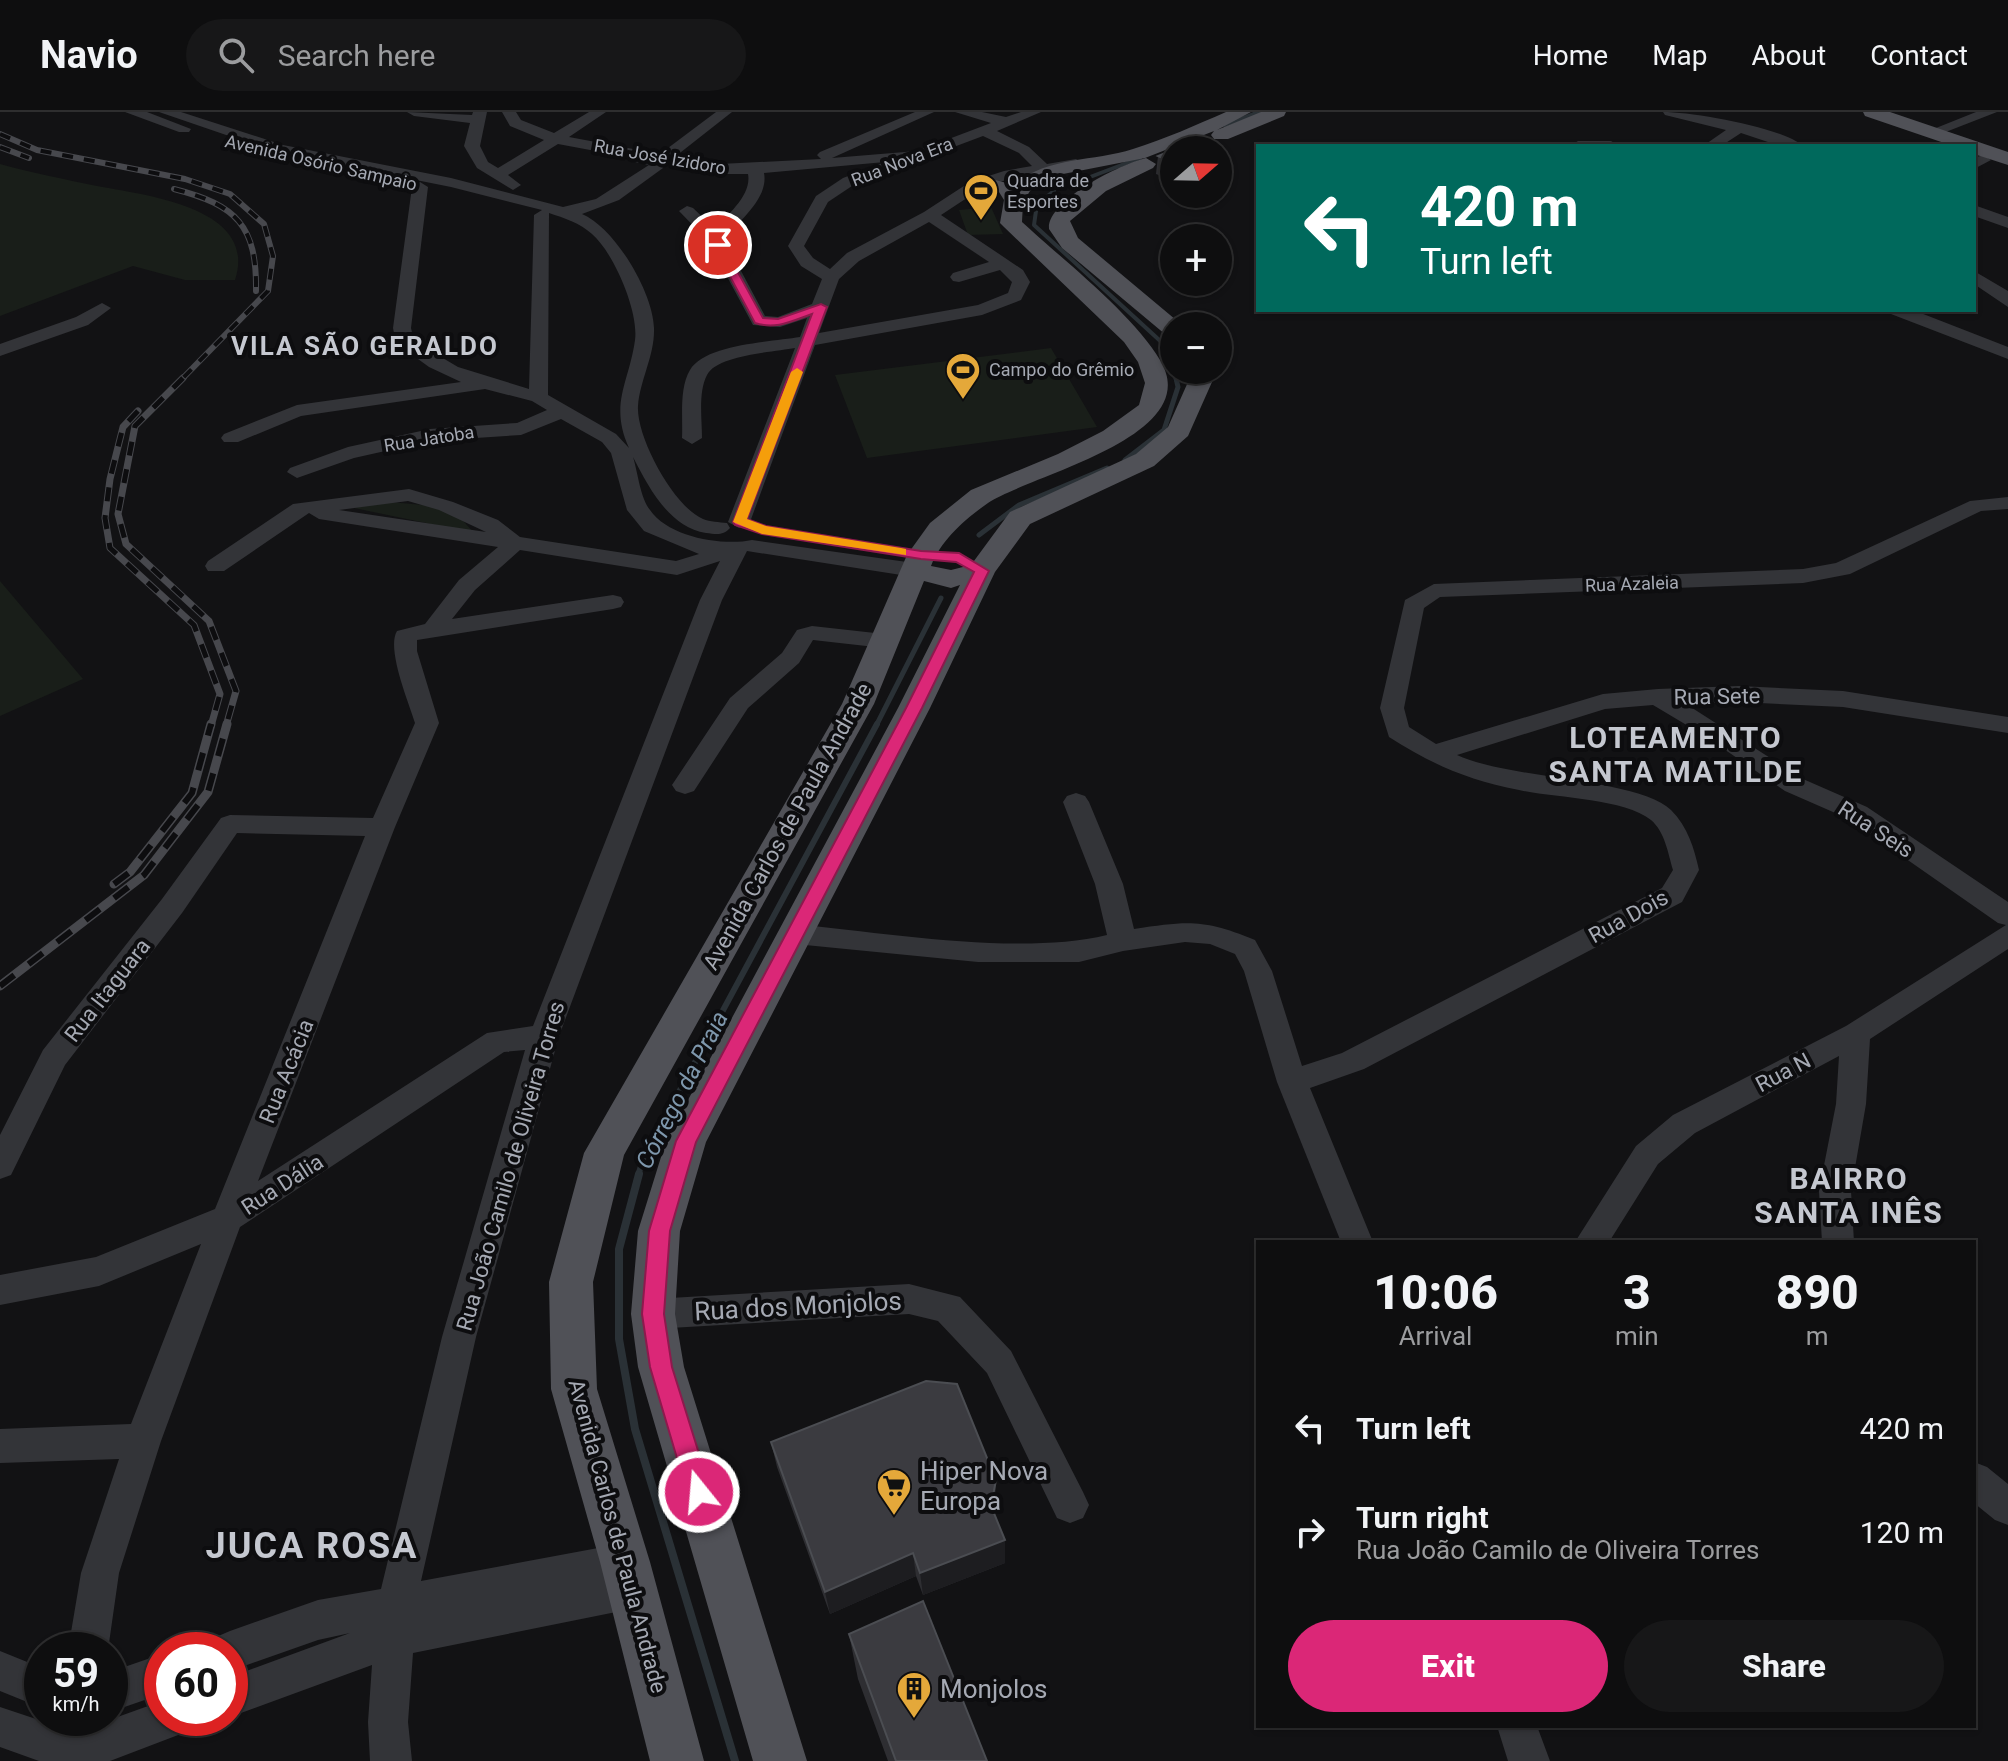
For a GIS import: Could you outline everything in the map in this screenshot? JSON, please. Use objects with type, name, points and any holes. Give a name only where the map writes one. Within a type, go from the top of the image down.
[{"type":"main road","points":[[1028,179],[1136,155],[1242,112]]},
{"type":"main road","points":[[1217,136],[1277,112]]},
{"type":"main road","points":[[1864,113],[1940,139]]},
{"type":"main road","points":[[1976,155],[2008,159]]},
{"type":"main road","points":[[1976,155],[2008,169]]},
{"type":"main road","points":[[1160,158],[1104,185],[1069,208],[1059,220],[1060,229],[1070,243],[1160,318]]},
{"type":"main road","points":[[1028,179],[1066,188],[1104,185]]},
{"type":"main road","name":"Avenida Carlos de Paula Andrade","points":[[677,1761],[574,1389],[571,1282],[604,1153],[858,704],[918,562],[940,529],[980,496],[1067,460],[1112,436],[1150,408],[1157,383],[1150,362],[1132,337],[1011,223],[1009,208],[1028,179]]},
{"type":"main road","points":[[780,1761],[661,1367],[653,1314],[659,1231],[686,1141],[914,708],[981,571],[1020,518],[1145,460],[1179,431],[1199,384]]},
{"type":"main road","points":[[918,562],[951,579],[981,571]]},
{"type":"street","name":"Avenida Osório Sampaio","points":[[132,112],[174,118],[278,148],[523,198],[568,211],[592,223],[602,233],[636,297],[644,320],[643,341],[628,416],[665,495],[680,513],[726,550]]},
{"type":"street","points":[[174,118],[203,112]]},
{"type":"street","points":[[414,112],[478,116],[472,146],[482,165],[523,198]]},
{"type":"street","name":"Rua José Izidoro","points":[[509,112],[515,123],[552,141],[720,169],[755,169],[916,155]]},
{"type":"street","points":[[538,397],[523,198],[552,141],[599,112]]},
{"type":"street","points":[[664,158],[725,112]]},
{"type":"street","points":[[802,165],[927,112]]},
{"type":"street","points":[[962,112],[1007,122]]},
{"type":"street","name":"Rua Nova Era","points":[[831,277],[807,262],[796,246],[822,199],[849,181],[1034,112]]},
{"type":"street","points":[[1670,112],[1739,128],[1789,144]]},
{"type":"street","points":[[1940,139],[1990,112]]},
{"type":"street","name":"Avenida Osório Sampaio","points":[[174,118],[268,155],[420,187],[523,198]]},
{"type":"street","points":[[1714,144],[1739,128]]},
{"type":"street","points":[[831,277],[853,257],[930,215],[1028,179],[1024,150],[985,131]]},
{"type":"street","points":[[552,141],[656,161],[658,165],[614,199],[568,211]]},
{"type":"street","points":[[715,239],[753,194],[758,184],[755,169]]},
{"type":"street","points":[[420,187],[402,328],[405,343],[445,370],[484,384],[538,397],[609,438],[621,451],[638,510],[652,526],[726,550]]},
{"type":"street","points":[[687,211],[715,239],[759,321],[768,324],[780,322],[821,307]]},
{"type":"street","points":[[1976,211],[2008,223]]},
{"type":"street","points":[[692,438],[693,395],[698,372],[715,357],[982,310],[1015,296],[1021,282],[1017,274],[930,215]]},
{"type":"street","points":[[959,277],[1004,263]]},
{"type":"street","name":"Rua João Camilo de Oliveira Torres","points":[[391,1761],[388,1722],[396,1622],[459,1337],[544,1036],[831,277]]},
{"type":"street","points":[[1976,277],[2008,302]]},
{"type":"street","points":[[0,350],[82,321],[102,308]]},
{"type":"street","points":[[1902,312],[1969,341],[2008,353]]},
{"type":"street","points":[[415,395],[445,370]]},
{"type":"street","points":[[231,438],[297,411],[484,384]]},
{"type":"street","name":"Rua Jatoba","points":[[297,472],[348,453],[430,435],[521,429],[562,411]]},
{"type":"street","points":[[216,566],[300,508],[409,495],[446,506],[490,525],[515,544]]},
{"type":"street","points":[[337,517],[342,509],[362,499]]},
{"type":"street","name":"Rua Azaleia","points":[[1432,753],[1398,731],[1392,708],[1413,605],[1434,591],[1803,576],[1842,569],[1977,505],[2008,503]]},
{"type":"street","points":[[300,508],[337,517],[677,568],[726,550]]},
{"type":"street","name":"Rua Acácia","points":[[91,1632],[100,1573],[143,1441],[227,1218],[382,827],[427,723],[405,651],[405,636],[433,629],[467,585],[515,544]]},
{"type":"street","points":[[645,562],[726,550],[918,562]]},
{"type":"street","points":[[433,629],[613,602]]},
{"type":"street","points":[[685,785],[739,703],[791,658],[805,635],[812,633],[884,641]]},
{"type":"street","name":"Rua Sete","points":[[1432,753],[1475,743],[1603,702],[1658,697],[1739,694],[1843,699],[2008,725]]},
{"type":"street","name":"Rua Seis","points":[[1658,697],[1740,746],[1794,785],[1858,813],[2008,916]]},
{"type":"street","name":"Rua Dois","points":[[1292,1082],[1353,1061],[1672,895],[1686,870],[1678,839],[1660,814],[1630,800],[1520,782],[1465,769],[1432,753]]},
{"type":"street","points":[[1076,802],[1109,884],[1123,941]]},
{"type":"street","name":"Rua Itaguara","points":[[0,1166],[54,1058],[172,906],[230,824],[382,827]]},
{"type":"street","points":[[795,934],[978,952],[1079,952],[1123,941],[1185,932],[1213,934],[1245,947],[1258,971],[1292,1082],[1356,1240]]},
{"type":"street","name":"Rua N","points":[[1592,1240],[1647,1155],[1684,1124],[1856,1034],[2008,935]]},
{"type":"street","points":[[1838,1240],[1835,1191],[1851,1104],[1856,1034]]},
{"type":"street","name":"Rua Dália","points":[[0,1290],[99,1271],[227,1218],[498,1041],[544,1036]]},
{"type":"street","name":"Rua dos Monjolos","points":[[653,1314],[909,1299],[948,1308],[999,1362],[1070,1505]]},
{"type":"street","points":[[0,1446],[143,1441]]},
{"type":"street","points":[[1976,1482],[2008,1507]]},
{"type":"street","points":[[248,1645],[318,1620],[396,1622],[628,1576]]},
{"type":"street","points":[[248,1689],[396,1622]]},
{"type":"street","points":[[0,1671],[24,1681]]},
{"type":"street","points":[[0,1727],[76,1744],[144,1726]]},
{"type":"street","points":[[1518,1728],[1529,1761]]},
{"type":"shaded area","points":[[0,164],[168,200],[193,209],[214,221],[230,236],[238,255],[235,280],[185,280],[133,266],[0,316]]},
{"type":"shaded area","name":"Quadra de Esportes","points":[[991,207],[1003,234],[968,235],[959,210]]},
{"type":"shaded area","name":"Campo do Grêmio","points":[[1051,348],[1097,427],[867,458],[835,375]]},
{"type":"shaded area","points":[[379,501],[434,506],[457,514],[474,533],[354,508]]},
{"type":"shaded area","points":[[0,581],[83,679],[0,716]]},
{"type":"building","name":"Hiper Nova Europa","points":[[926,1381],[957,1384],[996,1480],[991,1506],[1005,1540],[920,1573],[913,1553],[825,1592],[771,1442]]},
{"type":"building","points":[[923,1601],[987,1761],[896,1761],[849,1634]]},
{"type":"waterway","points":[[1225,125],[1259,112]]},
{"type":"waterway","points":[[1077,182],[1140,158]]},
{"type":"waterway","name":"Córrego da Praia","points":[[1054,191],[1037,204],[1034,225],[1160,341]]},
{"type":"waterway","name":"Córrego da Praia","points":[[1125,460],[1164,430],[1177,384]]},
{"type":"waterway","name":"Córrego da Praia","points":[[979,535],[1019,505],[1107,468]]},
{"type":"waterway","name":"Córrego da Praia","points":[[876,726],[941,598]]},
{"type":"waterway","name":"Córrego da Praia","points":[[638,1176],[643,1159],[877,724]]},
{"type":"waterway","name":"Córrego da Praia","points":[[639,1174],[619,1249],[619,1339],[635,1429],[735,1761]]},
{"type":"railway","points":[[0,134],[37,150],[185,179],[230,194],[264,224],[273,256],[268,291],[181,380]]},
{"type":"railway","points":[[0,147],[29,158]]},
{"type":"railway","points":[[174,189],[214,203],[239,222],[252,250],[256,291]]},
{"type":"railway","points":[[181,380],[135,426],[118,514],[126,544],[209,621],[236,691],[226,726]]},
{"type":"railway","points":[[138,411],[123,427],[110,479],[105,518],[110,548],[194,625],[220,694],[211,726]]},
{"type":"railway","points":[[114,884],[130,872],[192,793],[211,724]]},
{"type":"railway","points":[[0,986],[144,875],[208,792],[227,724]]},
{"type":"slow traffic","points":[[797,372],[739,522],[753,524],[762,530],[901,552]]},
{"type":"place","name":"Quadra de Esportes","points":[[981,222]]},
{"type":"place","name":"Campo do Grêmio","points":[[963,401]]},
{"type":"place","name":"Hiper Nova Europa","points":[[894,1517]]},
{"type":"place","name":"Monjolos","points":[[914,1720]]},
{"type":"district","name":"VILA SÃO GERALDO","points":[[365,346]]},
{"type":"district","name":"LOTEAMENTO SANTA MATILDE","points":[[1676,755]]},
{"type":"district","name":"BAIRRO SANTA INÊS","points":[[1849,1196]]},
{"type":"district","name":"JUCA ROSA","points":[[312,1545]]},
{"type":"route","points":[[699,1492],[661,1367],[653,1314],[659,1231],[686,1141],[914,708],[981,571],[959,558],[762,530],[753,524],[739,522],[821,307],[780,322],[768,324],[759,321],[718,245]]}]
